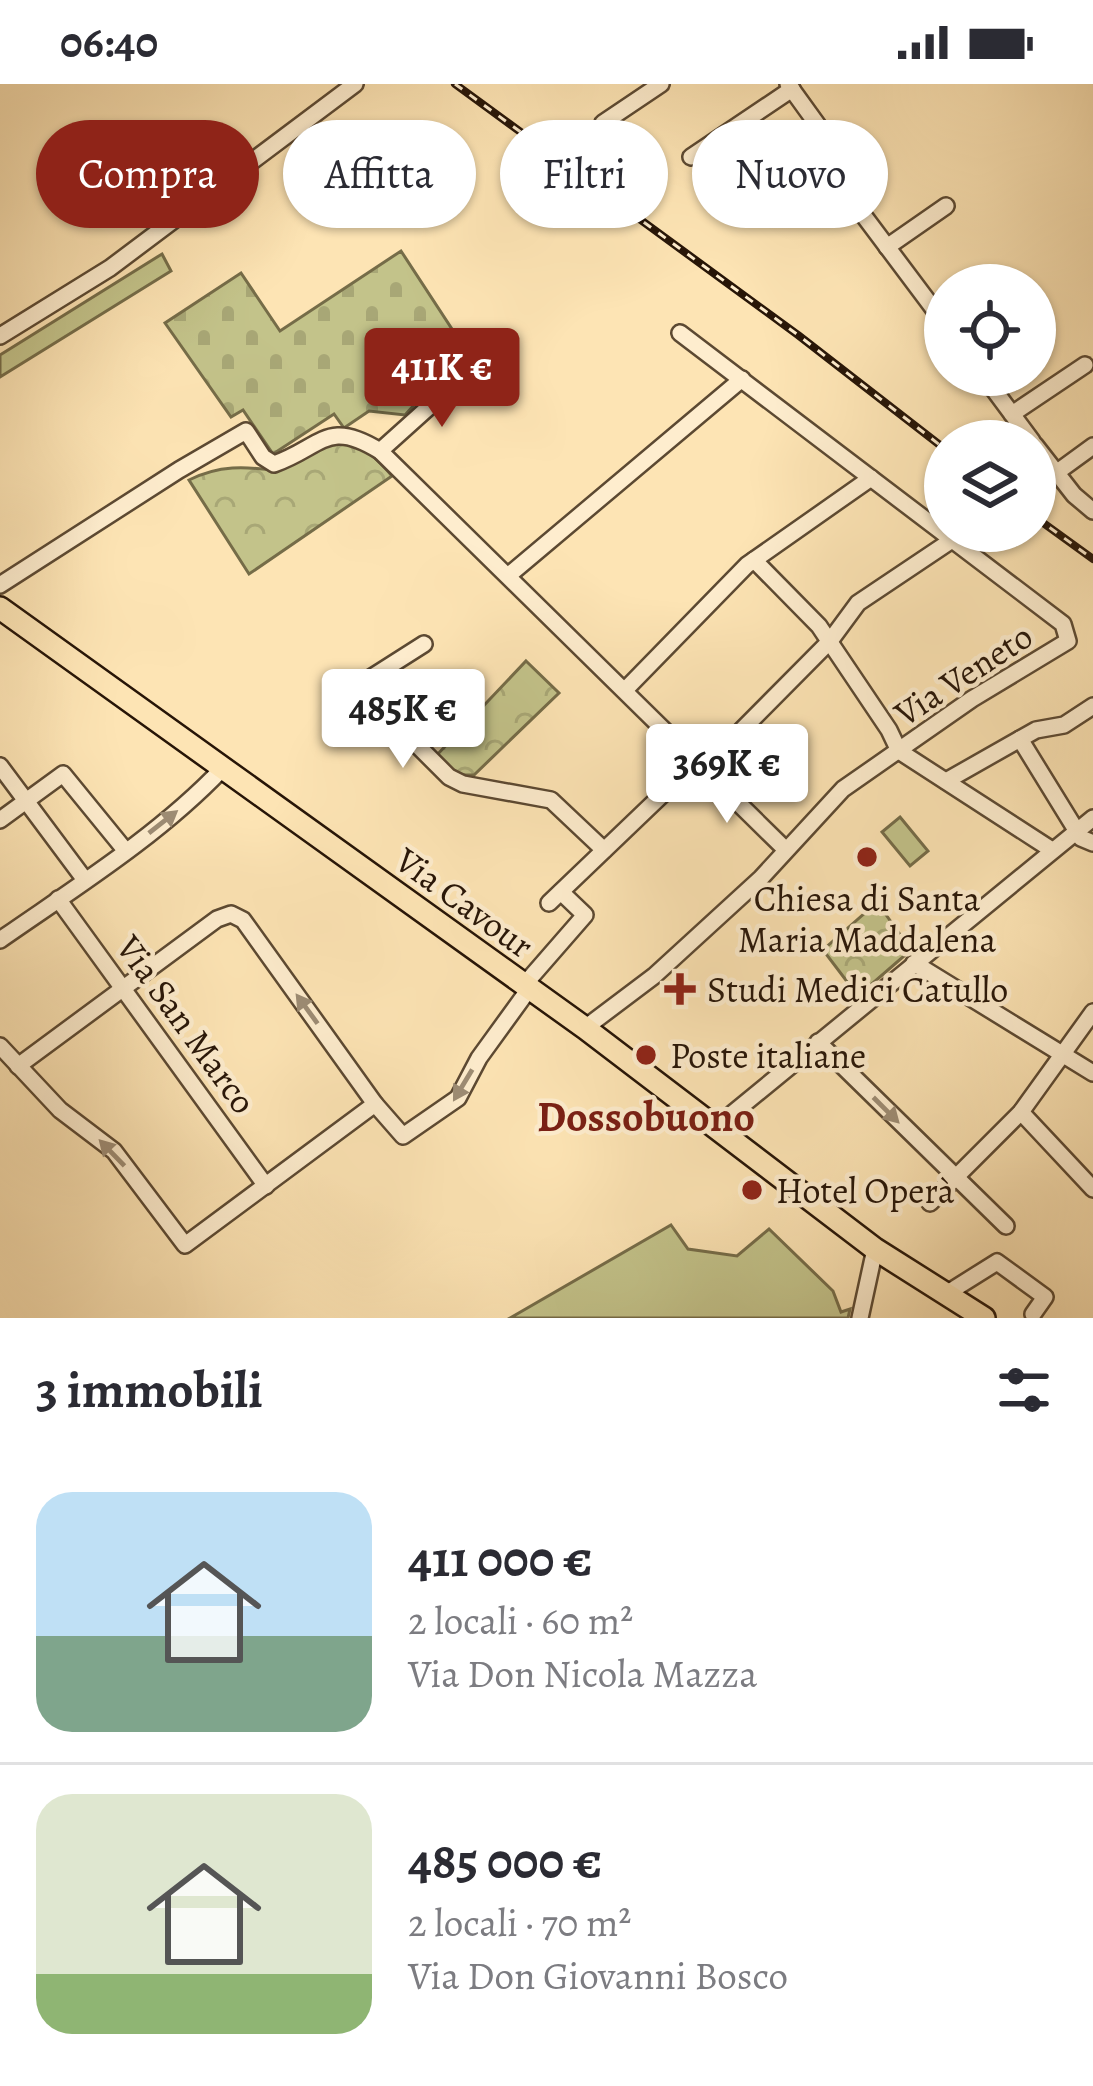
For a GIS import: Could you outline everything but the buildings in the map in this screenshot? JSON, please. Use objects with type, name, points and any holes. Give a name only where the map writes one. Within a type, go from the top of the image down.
[{"type":"main road","name":"Via Cavour","points":[[0,608],[585,1028],[880,1252],[984,1318]]},
{"type":"street","points":[[0,336],[127,256],[356,84]]},
{"type":"street","points":[[607,120],[661,84]]},
{"type":"street","points":[[691,157],[790,87],[827,138],[857,208],[924,296]]},
{"type":"street","points":[[887,247],[946,206]]},
{"type":"street","name":"Via Veneto","points":[[680,333],[924,519]]},
{"type":"street","points":[[1012,414],[1085,365]]},
{"type":"street","points":[[380,452],[469,371]]},
{"type":"street","points":[[509,575],[742,379]]},
{"type":"street","points":[[999,396],[1017,420]]},
{"type":"street","points":[[0,585],[246,431],[263,457],[274,464],[333,434],[357,439],[380,452],[509,575],[785,849]]},
{"type":"street","points":[[1093,446],[1056,473],[1093,511]]},
{"type":"street","points":[[626,689],[754,560],[871,478]]},
{"type":"street","points":[[18,1066],[231,914],[242,920],[403,1136],[458,1098],[526,987],[585,914],[555,897],[691,768],[705,767],[830,641],[858,603],[934,552]]},
{"type":"street","name":"Via Veneto","points":[[899,751],[1068,640],[1063,625],[968,552]]},
{"type":"street","points":[[754,560],[830,641],[899,751],[1052,850]]},
{"type":"street","points":[[424,644],[358,686],[448,777],[550,800],[604,850]]},
{"type":"street","points":[[946,781],[1036,730],[1064,724],[1093,706]]},
{"type":"street","points":[[1020,739],[1081,838],[1093,843]]},
{"type":"street","points":[[585,1028],[655,976],[760,878],[843,789],[899,751]]},
{"type":"street","points":[[0,766],[85,880]]},
{"type":"street","points":[[0,940],[189,802],[222,769]]},
{"type":"street","points":[[0,820],[63,774],[125,850]]},
{"type":"street","points":[[716,1127],[1093,818]]},
{"type":"street","name":"Via San Marco","points":[[58,899],[266,1186]]},
{"type":"street","points":[[914,963],[1093,1073]]},
{"type":"street","points":[[930,1203],[1021,1112],[1093,1012]]},
{"type":"street","points":[[818,1042],[1006,1226]]},
{"type":"street","points":[[0,1046],[60,1109],[114,1150],[184,1245],[375,1104]]},
{"type":"street","points":[[1021,1112],[1093,1189]]},
{"type":"street","points":[[860,1318],[880,1252]]},
{"type":"street","points":[[964,1318],[940,1300],[942,1292],[997,1262],[1045,1297],[1033,1314]]},
{"type":"green space","points":[[401,251],[465,349],[464,367],[452,380],[433,384],[405,415],[369,411],[344,428],[334,414],[273,454],[243,410],[231,417],[165,323],[241,273],[280,331]]},
{"type":"green space","points":[[162,254],[171,271],[0,377],[0,355]]},
{"type":"green space","points":[[322,443],[362,449],[392,476],[249,574],[189,480],[232,468],[278,471]]},
{"type":"green space","points":[[526,661],[559,693],[474,775],[461,775],[435,757]]},
{"type":"green space","points":[[900,817],[928,851],[910,866],[882,832]]},
{"type":"green space","points":[[879,905],[911,950],[858,996],[823,950]]},
{"type":"green space","points":[[671,1225],[688,1249],[737,1256],[769,1229],[833,1291],[841,1312],[850,1309],[848,1318],[510,1318]]},
{"type":"railway","points":[[455,84],[924,433]]},
{"type":"railway","points":[[1056,532],[1093,559]]},
{"type":"place","name":"Chiesa di Santa Maria Maddalena","points":[[867,857]]},
{"type":"place","name":"Studi Medici Catullo","points":[[680,989]]},
{"type":"place","name":"Poste italiane","points":[[646,1055]]},
{"type":"place","name":"Hotel Operà","points":[[752,1190]]},
{"type":"district","name":"Dossobuono","points":[[646,1116]]}]
